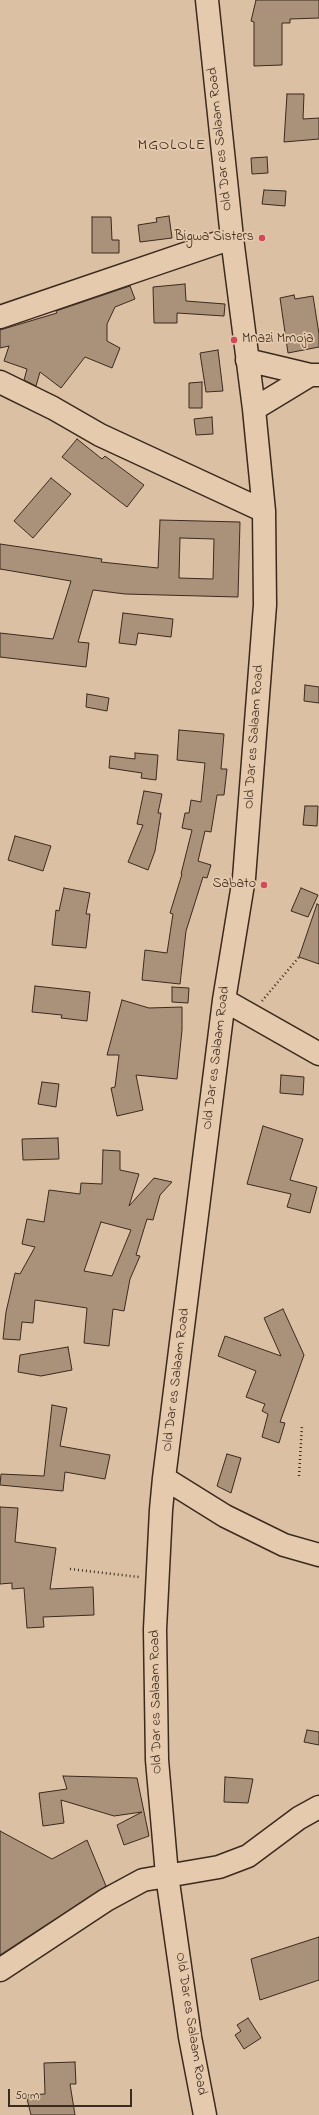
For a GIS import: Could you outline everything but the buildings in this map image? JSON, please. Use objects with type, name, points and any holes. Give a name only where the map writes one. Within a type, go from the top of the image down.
[{"type":"street","name":"Old Dar es Salaam Road","points":[[205,2115],[190,2037],[167,1875],[157,1760],[155,1684],[158,1578],[164,1478],[224,1000],[244,878],[265,605],[264,511],[254,409],[232,238],[208,0]]},
{"type":"street","points":[[0,317],[232,238]]},
{"type":"street","points":[[247,360],[315,375]]},
{"type":"street","points":[[254,409],[315,375]]},
{"type":"street","points":[[0,382],[53,408],[100,435],[264,511]]},
{"type":"street","points":[[224,1000],[319,1054]]},
{"type":"street","points":[[164,1478],[225,1516],[284,1545],[319,1555]]},
{"type":"street","points":[[0,1970],[106,1900],[143,1880],[219,1868],[248,1856],[298,1818],[319,1807]]},
{"type":"path","points":[[250,1015],[299,957]]},
{"type":"path","points":[[299,1476],[302,1425]]},
{"type":"path","points":[[70,1569],[113,1575],[158,1578]]},
{"type":"place","name":"Bigwa Sisters","points":[[262,238]]},
{"type":"place","name":"Mnazi Mmoja","points":[[234,340]]},
{"type":"place","name":"Sabato","points":[[264,885]]},
{"type":"district","name":"MGOLOLE","points":[[172,146]]}]
